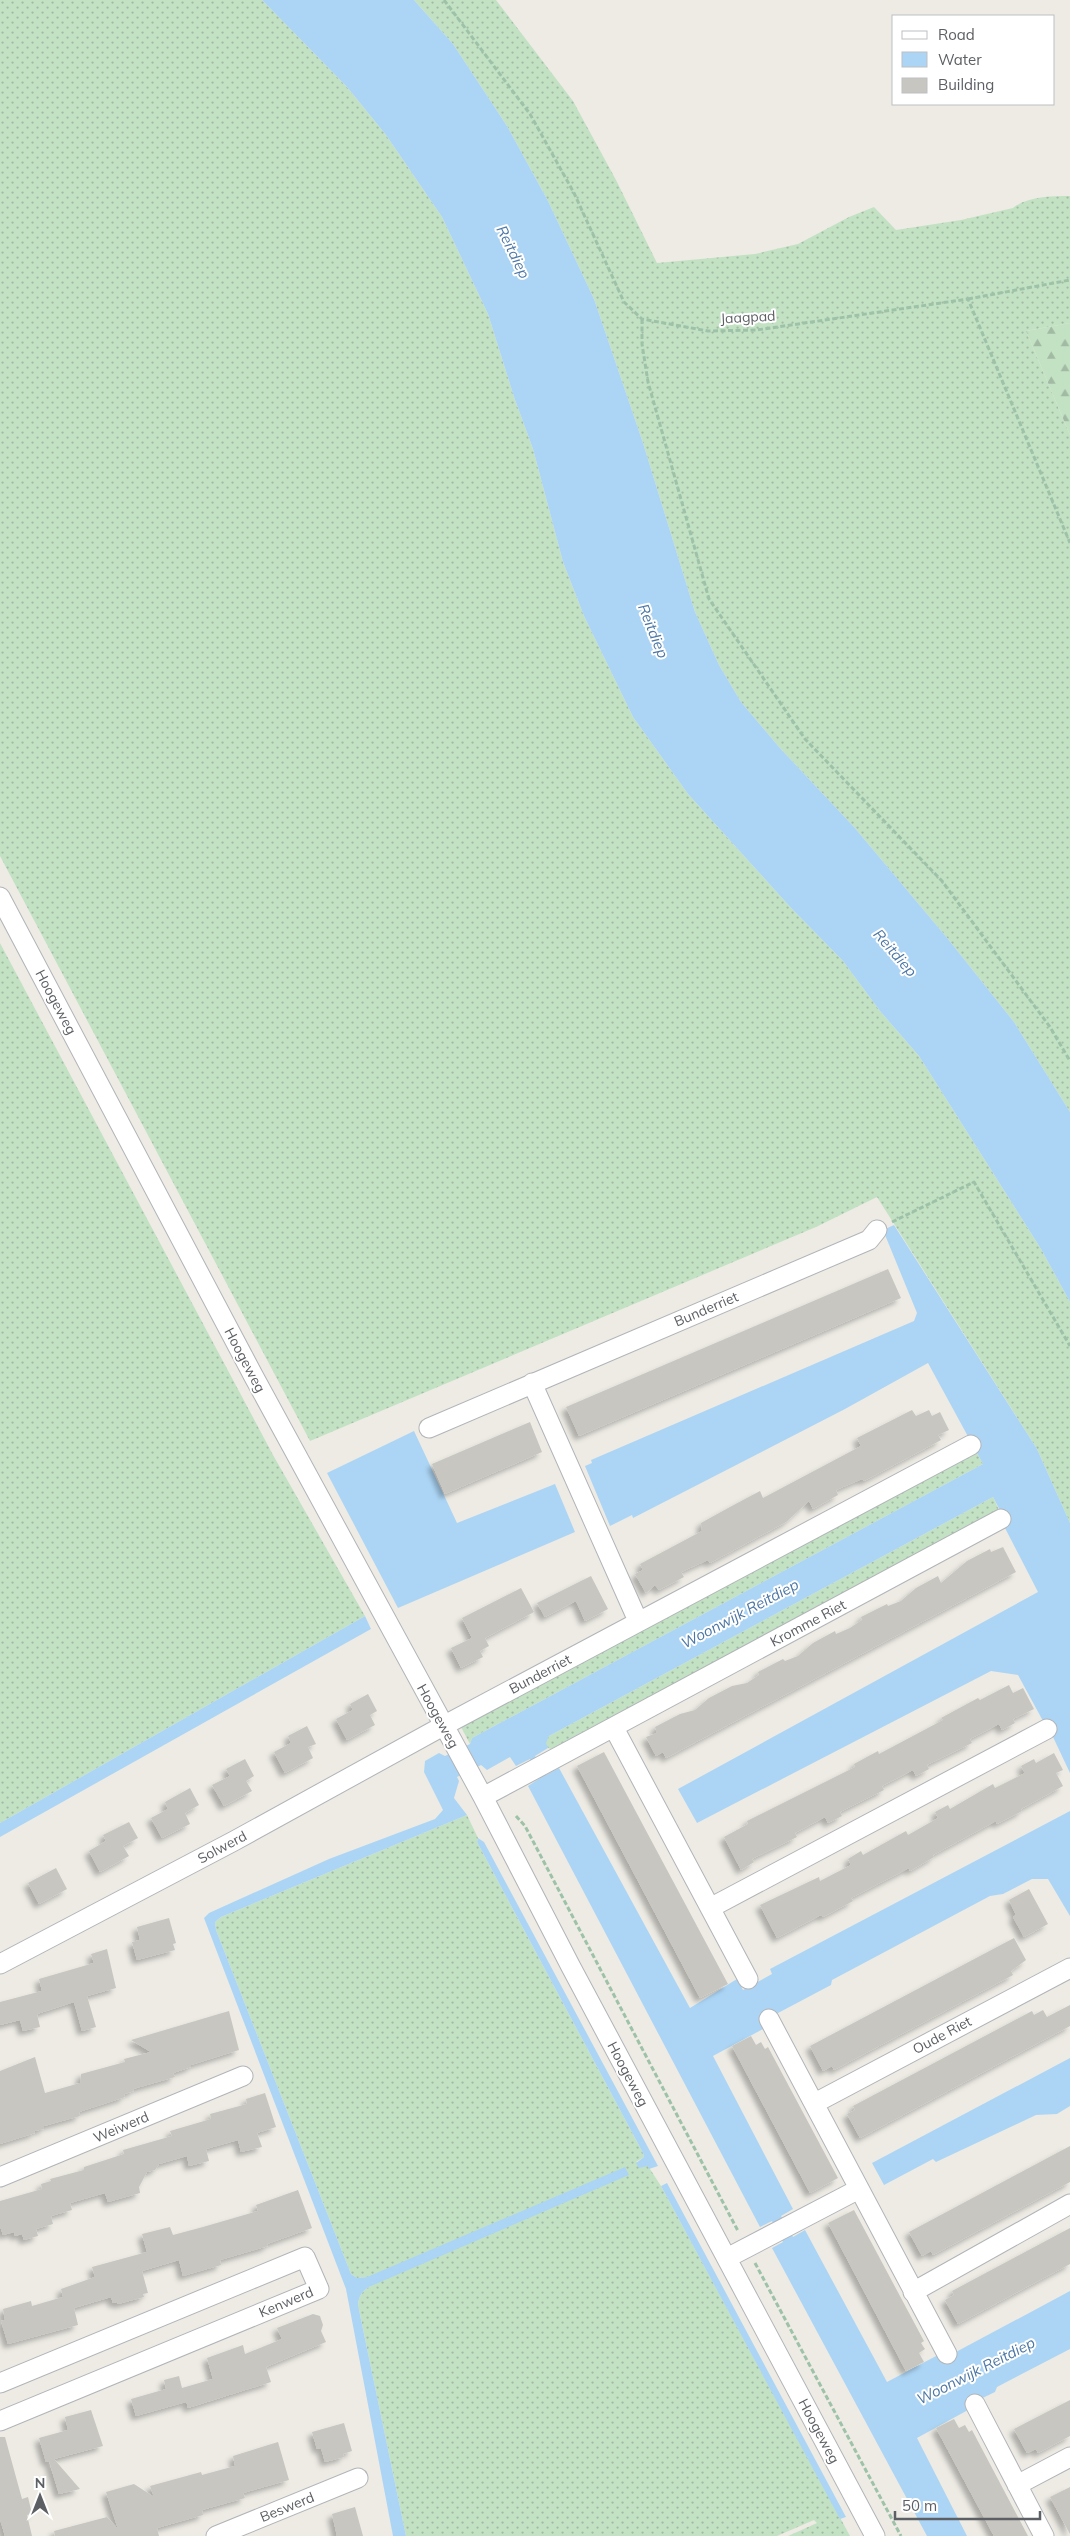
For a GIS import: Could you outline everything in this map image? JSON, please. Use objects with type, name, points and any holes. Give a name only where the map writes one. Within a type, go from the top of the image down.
[{"type":"street","name":"Hoogeweg","points":[[0,897],[254,1377],[443,1726],[454,1743],[571,1967],[875,2536]]},
{"type":"street","name":"Bunderriet","points":[[429,1428],[869,1240],[877,1230]]},
{"type":"street","points":[[532,1383],[638,1621]]},
{"type":"street","name":"Bunderriet","points":[[443,1726],[971,1445]]},
{"type":"street","name":"Kromme Riet","points":[[479,1790],[512,1781],[1001,1519]]},
{"type":"street","name":"Solwerd","points":[[0,1964],[234,1841],[443,1726]]},
{"type":"street","points":[[614,1728],[748,1979]]},
{"type":"street","points":[[710,1908],[1047,1729]]},
{"type":"street","name":"Oude Riet","points":[[815,2103],[1070,1968]]},
{"type":"street","points":[[769,2018],[912,2292],[947,2354]]},
{"type":"street","name":"Weiwerd","points":[[0,2177],[243,2076]]},
{"type":"street","points":[[727,2258],[859,2188]]},
{"type":"street","points":[[912,2292],[1070,2204]]},
{"type":"street","name":"Kenwerd","points":[[0,2383],[305,2258],[319,2289],[0,2420]]},
{"type":"street","points":[[975,2404],[1044,2536]]},
{"type":"street","points":[[1017,2485],[1070,2457]]},
{"type":"street","name":"Beswerd","points":[[216,2536],[358,2478]]},
{"type":"path","points":[[444,0],[530,114],[574,193],[624,302],[642,319],[642,344],[648,382],[709,599],[805,740],[942,881],[1050,1027],[1070,1060]]},
{"type":"path","name":"Jaagpad","points":[[642,319],[708,330],[757,330],[968,300],[1070,280]]},
{"type":"path","points":[[968,300],[1070,543]]},
{"type":"path","points":[[898,1219],[974,1182],[1070,1346]]},
{"type":"path","points":[[514,1814],[524,1826],[752,2245],[901,2536]]},
{"type":"green space","points":[[0,0],[262,0],[347,87],[386,135],[442,217],[488,314],[514,397],[533,449],[563,562],[584,616],[633,717],[688,794],[792,909],[843,961],[880,1011],[919,1056],[1041,1249],[1070,1302],[1070,1523],[1037,1449],[877,1197],[816,1227],[310,1441],[0,856]]},
{"type":"green space","points":[[414,0],[496,0],[573,101],[616,180],[657,263],[755,254],[798,244],[849,217],[874,207],[896,230],[961,220],[1013,208],[1033,199],[1070,196],[1070,323],[1026,331],[1070,435],[1070,1112],[1014,1022],[948,939],[854,827],[779,747],[741,702],[719,665],[695,612],[643,443],[594,299],[548,201],[507,126],[453,44]]},
{"type":"green space","points":[[1070,323],[1070,435],[1026,331]]},
{"type":"green space","points":[[0,943],[273,1455],[365,1616],[0,1823]]},
{"type":"green space","points":[[977,1453],[983,1464],[472,1738],[470,1744],[461,1727]]},
{"type":"green space","points":[[993,1497],[999,1510],[551,1749],[545,1743],[549,1736]]},
{"type":"green space","points":[[467,1815],[478,1838],[477,1842],[643,2153],[644,2157],[636,2162],[648,2166],[661,2186],[850,2536],[788,2536],[817,2523],[814,2520],[777,2536],[406,2536],[358,2305],[362,2294],[371,2286],[367,2277],[357,2278],[351,2274],[216,1930],[215,1922],[221,1917]]},
{"type":"water","name":"Reitdiep","points":[[262,0],[414,0],[453,44],[507,126],[548,201],[594,299],[643,443],[695,612],[719,665],[741,702],[779,747],[854,827],[948,939],[1014,1022],[1070,1112],[1070,1302],[1041,1249],[919,1056],[880,1011],[843,961],[792,909],[688,794],[633,717],[584,616],[563,562],[533,449],[514,397],[488,314],[442,217],[386,135],[347,87]]},
{"type":"water","name":"Woonwijk Reitdiep","points":[[894,1225],[1037,1449],[1070,1523],[1070,1773],[1045,1720],[1043,1721],[1018,1675],[991,1671],[697,1823],[678,1789],[1038,1592],[1005,1528],[1008,1526],[993,1497],[549,1736],[546,1743],[548,1748],[535,1756],[546,1775],[559,1768],[690,2008],[737,1979],[743,1990],[772,1974],[770,1969],[1070,1811],[1070,1916],[1048,1879],[1032,1879],[1003,1894],[990,1896],[832,1980],[831,1985],[761,2022],[763,2029],[713,2056],[793,2209],[781,2216],[793,2237],[805,2230],[887,2382],[938,2355],[941,2360],[1070,2291],[1070,2349],[997,2387],[995,2392],[966,2406],[968,2410],[917,2438],[967,2536],[927,2536],[772,2248],[783,2242],[772,2221],[760,2227],[528,1786],[540,1778],[530,1759],[516,1766],[510,1757],[487,1770],[481,1765],[457,1777],[459,1781],[454,1798],[467,1815],[221,1917],[215,1922],[216,1930],[351,2274],[357,2278],[367,2277],[625,2167],[629,2175],[371,2286],[362,2294],[358,2305],[406,2536],[393,2536],[346,2289],[204,1918],[209,1913],[329,1859],[435,1819],[443,1810],[424,1772],[425,1761],[439,1753],[445,1756],[470,1744],[472,1738],[983,1464],[928,1363],[845,1409],[633,1518],[632,1515],[610,1526],[585,1466],[592,1463],[591,1460],[914,1321],[917,1313],[883,1230]]},
{"type":"water","points":[[414,1431],[457,1523],[555,1484],[575,1532],[398,1608],[327,1473]]},
{"type":"water","points":[[365,1616],[371,1629],[0,1837],[0,1823]]},
{"type":"water","points":[[478,1838],[484,1842],[658,2166],[649,2169],[648,2166],[639,2168],[636,2163],[644,2157],[643,2153],[477,1842]]},
{"type":"water","points":[[1070,2058],[1070,2106],[1057,2114],[1036,2115],[936,2162],[933,2159],[884,2185],[872,2163]]},
{"type":"water","points":[[667,2183],[846,2517],[840,2519],[661,2186]]},
{"type":"building","points":[[888,1269],[901,1298],[579,1436],[566,1407]]},
{"type":"building","points":[[912,1410],[916,1416],[929,1410],[932,1416],[940,1412],[949,1430],[938,1435],[941,1440],[864,1481],[862,1479],[836,1490],[838,1495],[813,1509],[809,1501],[786,1522],[710,1563],[708,1560],[681,1572],[684,1577],[659,1590],[655,1585],[646,1593],[635,1574],[643,1570],[640,1564],[702,1531],[701,1523],[730,1507],[760,1491],[763,1498],[861,1446],[857,1438]]},
{"type":"building","points":[[530,1422],[542,1452],[445,1494],[432,1464]]},
{"type":"building","points":[[1003,1547],[1016,1572],[666,1758],[663,1752],[656,1756],[646,1737],[657,1733],[655,1727],[680,1714],[695,1710],[709,1698],[732,1686],[747,1683],[759,1675],[758,1672],[783,1659],[785,1661],[798,1656],[813,1643],[835,1631],[836,1634],[850,1628],[862,1620],[861,1617],[887,1604],[888,1606],[901,1601],[916,1588],[938,1576],[941,1583],[967,1561],[990,1549],[991,1552]]},
{"type":"building","points":[[591,1576],[608,1609],[585,1621],[576,1601],[545,1617],[537,1603]]},
{"type":"building","points":[[521,1588],[534,1612],[485,1638],[489,1646],[480,1651],[483,1657],[461,1668],[451,1648],[472,1638],[462,1618]]},
{"type":"building","points":[[1009,1685],[1013,1693],[1023,1688],[1034,1709],[1013,1719],[1015,1723],[1002,1730],[999,1724],[970,1739],[972,1743],[927,1765],[929,1769],[916,1776],[913,1770],[882,1786],[884,1790],[840,1812],[842,1816],[828,1823],[825,1817],[795,1833],[797,1837],[752,1859],[754,1862],[741,1870],[724,1837],[748,1824],[747,1821],[855,1767],[854,1764],[878,1751],[879,1754],[943,1720],[941,1718],[978,1698],[980,1700]]},
{"type":"building","points":[[368,1694],[377,1711],[370,1715],[375,1725],[347,1740],[336,1719],[353,1710],[350,1704]]},
{"type":"building","points":[[307,1726],[316,1744],[308,1747],[313,1758],[285,1773],[274,1752],[291,1743],[288,1736]]},
{"type":"building","points":[[604,1752],[728,1984],[700,1998],[577,1766]]},
{"type":"building","points":[[1054,1753],[1063,1770],[1056,1773],[1063,1786],[1021,1809],[1022,1811],[997,1824],[996,1821],[933,1855],[934,1857],[910,1871],[909,1868],[851,1898],[853,1901],[823,1917],[821,1915],[777,1938],[760,1905],[819,1877],[820,1881],[851,1865],[848,1859],[861,1851],[863,1855],[906,1831],[908,1835],[938,1818],[935,1812],[948,1805],[950,1809],[993,1784],[995,1788],[1025,1773],[1021,1766],[1034,1759],[1036,1763]]},
{"type":"building","points":[[245,1759],[254,1776],[246,1781],[252,1791],[224,1806],[212,1785],[230,1776],[226,1769]]},
{"type":"building","points":[[190,1788],[199,1805],[185,1813],[190,1824],[162,1838],[151,1818],[168,1809],[165,1802]]},
{"type":"building","points":[[129,1822],[138,1838],[123,1846],[129,1856],[100,1872],[89,1851],[106,1841],[103,1835]]},
{"type":"building","points":[[56,1868],[67,1889],[39,1904],[28,1883]]},
{"type":"building","points":[[1029,1889],[1048,1924],[1024,1937],[1013,1917],[1016,1915],[1009,1900]]},
{"type":"building","points":[[169,1918],[176,1943],[173,1944],[175,1950],[137,1960],[132,1942],[140,1940],[137,1927]]},
{"type":"building","points":[[1014,1938],[1026,1960],[1011,1971],[1013,1975],[834,2070],[832,2066],[823,2071],[810,2046]]},
{"type":"building","points":[[107,1949],[116,1988],[87,1996],[96,2027],[82,2031],[74,2002],[37,2014],[40,2027],[23,2031],[20,2020],[0,2025],[0,2002],[42,1991],[39,1979],[94,1963],[91,1954]]},
{"type":"building","points":[[1070,2005],[1070,2026],[860,2138],[847,2114],[855,2110],[853,2106],[1032,2011],[1034,2015],[1043,2010],[1047,2017]]},
{"type":"building","points":[[229,2011],[239,2050],[191,2065],[191,2067],[173,2073],[175,2077],[133,2089],[134,2091],[124,2094],[125,2097],[79,2112],[80,2116],[44,2126],[44,2129],[34,2131],[35,2133],[0,2144],[0,2071],[35,2057],[45,2093],[80,2083],[81,2074],[125,2062],[124,2059],[151,2052],[131,2040]]},
{"type":"building","points":[[751,2036],[756,2045],[761,2042],[765,2049],[768,2047],[838,2178],[810,2193],[732,2046]]},
{"type":"building","points":[[265,2093],[276,2127],[257,2133],[262,2147],[241,2152],[238,2140],[206,2149],[209,2161],[189,2166],[187,2156],[159,2164],[155,2170],[147,2172],[139,2187],[140,2193],[108,2202],[105,2193],[70,2203],[72,2210],[51,2216],[53,2224],[36,2229],[38,2236],[24,2240],[22,2234],[15,2236],[14,2232],[3,2235],[0,2226],[0,2201],[42,2189],[41,2184],[51,2181],[50,2179],[84,2170],[84,2167],[124,2154],[123,2150],[172,2136],[170,2131],[211,2119],[210,2114],[247,2104],[246,2099]]},
{"type":"building","points":[[1070,2146],[1070,2182],[933,2255],[931,2251],[922,2256],[909,2232]]},
{"type":"building","points":[[298,2190],[312,2228],[267,2244],[268,2246],[220,2260],[221,2265],[183,2276],[179,2260],[142,2271],[148,2293],[143,2294],[144,2297],[118,2304],[117,2302],[113,2303],[111,2297],[74,2308],[78,2325],[8,2344],[1,2321],[5,2320],[3,2309],[31,2301],[32,2306],[63,2297],[61,2289],[95,2277],[92,2267],[147,2252],[142,2234],[170,2227],[173,2235],[203,2227],[258,2211],[256,2205]]},
{"type":"building","points":[[854,2210],[924,2341],[921,2343],[925,2349],[919,2353],[924,2362],[906,2371],[828,2223]]},
{"type":"building","points":[[1070,2228],[1070,2264],[958,2324],[945,2300],[954,2295],[952,2291]]},
{"type":"building","points":[[313,2314],[320,2316],[323,2325],[321,2331],[326,2342],[266,2367],[271,2382],[188,2408],[183,2389],[186,2402],[136,2416],[131,2399],[166,2389],[164,2380],[179,2376],[182,2388],[213,2379],[207,2358],[243,2345],[245,2354],[282,2339],[277,2328]]},
{"type":"building","points":[[1070,2400],[1070,2436],[1038,2453],[1036,2449],[1027,2453],[1014,2429]]},
{"type":"building","points":[[91,2410],[103,2446],[54,2459],[80,2489],[59,2494],[49,2461],[46,2462],[39,2438],[68,2430],[65,2417]]},
{"type":"building","points":[[954,2419],[959,2428],[965,2425],[969,2432],[972,2430],[1028,2536],[994,2536],[936,2428]]},
{"type":"building","points":[[344,2423],[352,2451],[343,2454],[344,2457],[325,2462],[321,2448],[317,2449],[312,2432]]},
{"type":"building","points":[[0,2437],[5,2437],[22,2499],[28,2497],[32,2514],[27,2515],[32,2536],[5,2536],[0,2519]]},
{"type":"building","points":[[278,2442],[289,2480],[243,2493],[245,2498],[202,2510],[203,2515],[157,2528],[159,2536],[55,2536],[54,2531],[107,2517],[118,2529],[106,2492],[134,2484],[154,2497],[150,2486],[201,2472],[202,2475],[235,2466],[233,2456]]},
{"type":"building","points":[[1070,2487],[1070,2534],[1050,2497]]},
{"type":"building","points":[[355,2507],[363,2536],[337,2536],[332,2514]]}]
